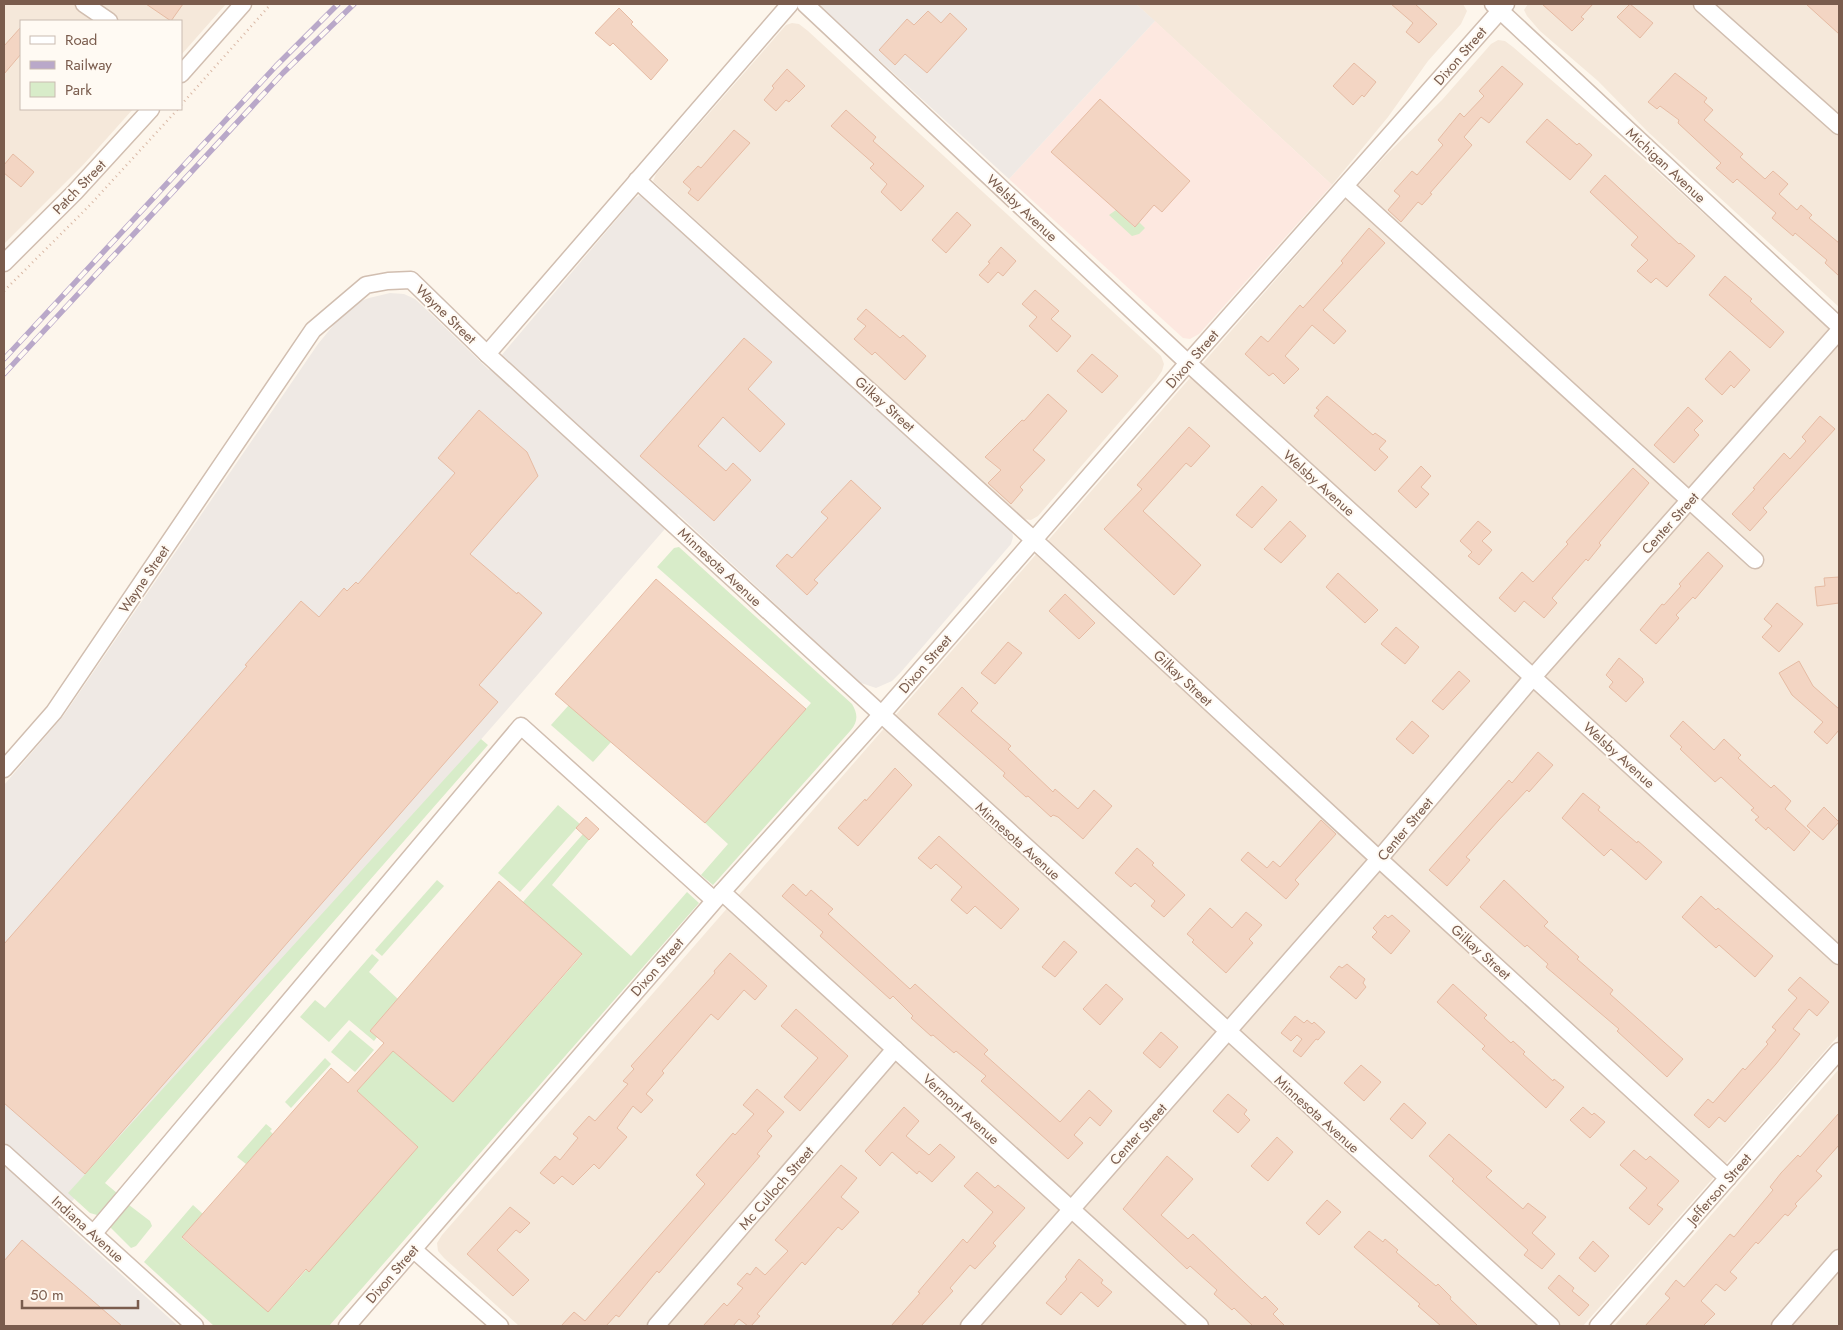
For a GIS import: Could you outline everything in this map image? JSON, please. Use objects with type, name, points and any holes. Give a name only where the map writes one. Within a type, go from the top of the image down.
[{"type":"street","points":[[84,4],[108,20]]},
{"type":"street","points":[[182,73],[244,4]]},
{"type":"street","name":"Wayne Street","points":[[4,769],[54,712],[313,330],[366,285],[388,281],[411,280],[488,354],[790,4]]},
{"type":"street","name":"Welsby Avenue","points":[[805,4],[1188,363],[1839,956]]},
{"type":"street","points":[[1702,4],[1839,126]]},
{"type":"street","name":"Dixon Street","points":[[347,1326],[718,896],[881,716],[1500,6]]},
{"type":"street","name":"Michigan Avenue","points":[[1500,6],[1839,326]]},
{"type":"street","name":"Patch Street","points":[[4,263],[74,192],[150,110]]},
{"type":"street","name":"Gilkay Street","points":[[637,180],[1034,540],[1728,1178]]},
{"type":"street","points":[[1345,186],[1755,560]]},
{"type":"street","name":"Center Street","points":[[969,1326],[1228,1033],[1533,678],[1839,331]]},
{"type":"street","name":"Minnesota Avenue","points":[[488,354],[881,716],[1550,1326]]},
{"type":"street","name":"Vermont Avenue","points":[[94,1233],[521,726],[895,1049],[1200,1326]]},
{"type":"street","name":"Mc Culloch Street","points":[[656,1326],[895,1049]]},
{"type":"street","name":"Jefferson Street","points":[[1598,1326],[1839,1051]]},
{"type":"street","name":"Indiana Avenue","points":[[4,1153],[194,1326]]},
{"type":"street","points":[[414,1250],[500,1326]]},
{"type":"street","points":[[1780,1326],[1839,1258]]},
{"type":"path","points":[[182,104],[271,4]]},
{"type":"path","points":[[205,71],[209,74]]},
{"type":"path","points":[[4,291],[90,205],[177,110]]},
{"type":"shaded area","points":[[4,4],[226,4],[182,54],[182,20],[20,20],[20,110],[132,110],[83,165],[4,244]]},
{"type":"shaded area","points":[[818,4],[1136,4],[1155,21],[1009,179]]},
{"type":"shaded area","points":[[1136,4],[1463,4],[1467,11],[1461,24],[1428,61],[1388,117],[1332,185]]},
{"type":"shaded area","points":[[1528,4],[1839,4],[1839,307],[1647,131],[1598,81],[1540,31],[1524,10]]},
{"type":"shaded area","points":[[1155,21],[1332,185],[1199,334],[1190,339],[1183,338],[1009,179]]},
{"type":"shaded area","points":[[792,23],[799,24],[808,31],[1161,356],[1164,364],[1156,380],[1038,516],[1031,520],[1022,519],[653,181],[656,174],[786,25]]},
{"type":"shaded area","points":[[1498,40],[1505,41],[1513,47],[1650,165],[1839,336],[1839,1035],[1583,1326],[519,1326],[438,1251],[437,1243],[442,1235],[1333,214],[1386,155],[1442,100],[1491,44]]},
{"type":"shaded area","points":[[640,195],[645,195],[1008,526],[1012,531],[1013,537],[1011,544],[901,672],[892,681],[876,688],[861,683],[678,514],[366,871],[58,1217],[178,1326],[4,1326],[4,785],[64,715],[318,344],[336,322],[361,301],[390,293],[404,294],[415,299],[489,370],[634,199]]},
{"type":"shaded area","points":[[1839,1069],[1839,1326],[1614,1326]]},
{"type":"green space","points":[[1116,210],[1134,227],[1139,222],[1145,228],[1139,234],[1132,236],[1109,215]]},
{"type":"green space","points":[[679,547],[852,704],[856,714],[855,724],[851,730],[713,885],[701,875],[728,844],[705,823],[811,703],[657,567],[674,548]]},
{"type":"green space","points":[[569,705],[611,742],[593,762],[551,725]]},
{"type":"green space","points":[[481,739],[488,745],[105,1183],[117,1193],[97,1215],[90,1213],[68,1193]]},
{"type":"green space","points":[[558,805],[580,824],[520,892],[498,873]]},
{"type":"green space","points":[[583,834],[589,840],[552,885],[631,956],[687,892],[699,903],[329,1326],[214,1326],[144,1262],[193,1205],[203,1214],[182,1238],[269,1311],[418,1147],[357,1091],[393,1051],[453,1102],[582,955],[523,902]]},
{"type":"green space","points":[[437,880],[444,886],[382,956],[375,950]]},
{"type":"green space","points":[[372,954],[379,960],[369,972],[398,999],[370,1031],[377,1037],[374,1041],[349,1020],[329,1042],[300,1017],[315,1000],[325,1008]]},
{"type":"green space","points":[[350,1030],[374,1050],[355,1072],[331,1052]]},
{"type":"green space","points":[[325,1058],[331,1064],[291,1108],[285,1102]]},
{"type":"green space","points":[[266,1124],[272,1129],[270,1131],[273,1134],[246,1164],[237,1157]]},
{"type":"green space","points":[[129,1205],[150,1221],[152,1226],[136,1246],[131,1248],[110,1227]]},
{"type":"building","points":[[146,4],[183,4],[172,20]]},
{"type":"building","points":[[1391,4],[1415,4],[1437,24],[1419,43],[1406,32],[1413,23]]},
{"type":"building","points":[[1542,4],[1593,4],[1581,17],[1584,19],[1572,31]]},
{"type":"building","points":[[1630,4],[1653,23],[1640,38],[1617,17]]},
{"type":"building","points":[[1806,4],[1839,4],[1839,34]]},
{"type":"building","points":[[619,8],[633,22],[631,24],[668,60],[651,80],[613,43],[610,46],[595,33]]},
{"type":"building","points":[[928,11],[941,23],[950,13],[967,29],[927,73],[905,54],[895,65],[879,50],[907,19],[914,25]]},
{"type":"building","points":[[20,28],[20,55],[4,74],[4,46]]},
{"type":"building","points":[[1354,63],[1376,82],[1364,97],[1362,95],[1353,105],[1333,86]]},
{"type":"building","points":[[1502,66],[1523,84],[1489,123],[1481,117],[1464,137],[1472,145],[1430,193],[1432,194],[1422,205],[1418,202],[1401,222],[1388,210],[1400,196],[1394,191],[1412,171],[1417,175],[1443,145],[1438,140],[1460,113],[1464,117],[1484,96],[1479,91]]},
{"type":"building","points":[[787,69],[805,86],[789,102],[786,100],[776,111],[764,100],[774,88],[772,86]]},
{"type":"building","points":[[1675,73],[1707,98],[1704,102],[1713,110],[1704,120],[1743,154],[1740,157],[1765,179],[1773,171],[1788,184],[1779,194],[1797,210],[1801,205],[1812,215],[1809,218],[1839,243],[1839,276],[1825,263],[1827,260],[1795,233],[1793,236],[1772,218],[1776,213],[1737,179],[1733,183],[1716,168],[1721,163],[1678,123],[1679,120],[1660,106],[1657,109],[1648,102]]},
{"type":"building","points":[[1100,99],[1190,181],[1162,212],[1154,205],[1135,227],[1051,152]]},
{"type":"building","points":[[846,110],[876,137],[873,141],[924,186],[901,211],[881,192],[887,184],[870,168],[874,164],[831,126]]},
{"type":"building","points":[[1547,119],[1577,145],[1579,143],[1592,155],[1570,180],[1526,142]]},
{"type":"building","points":[[734,130],[750,143],[698,201],[688,193],[691,189],[683,182],[698,166],[701,168]]},
{"type":"building","points":[[13,154],[34,172],[21,187],[4,173],[4,165]]},
{"type":"building","points":[[1605,175],[1679,244],[1695,256],[1667,287],[1656,278],[1651,283],[1637,271],[1648,260],[1631,245],[1638,237],[1590,192]]},
{"type":"building","points":[[957,212],[971,225],[946,253],[932,240]]},
{"type":"building","points":[[1369,228],[1385,243],[1323,310],[1346,331],[1334,344],[1312,325],[1285,356],[1299,369],[1284,384],[1273,373],[1269,376],[1245,354],[1261,336],[1268,342],[1300,305],[1303,308],[1343,263],[1341,261]]},
{"type":"building","points":[[1001,247],[1016,261],[1003,276],[998,272],[988,283],[979,275]]},
{"type":"building","points":[[1725,276],[1752,299],[1750,301],[1784,332],[1770,348],[1709,295]]},
{"type":"building","points":[[1035,290],[1059,311],[1051,319],[1071,336],[1057,352],[1029,326],[1037,317],[1022,304]]},
{"type":"building","points":[[866,309],[900,338],[903,335],[926,356],[905,380],[875,352],[872,355],[854,339],[866,326],[857,319]]},
{"type":"building","points":[[744,338],[772,362],[748,389],[785,424],[760,452],[723,417],[698,446],[726,471],[733,463],[751,480],[714,521],[640,456]]},
{"type":"building","points":[[1730,351],[1750,370],[1734,388],[1731,385],[1722,395],[1705,379]]},
{"type":"building","points":[[1092,354],[1118,376],[1102,393],[1077,371]]},
{"type":"building","points":[[1048,394],[1067,411],[1033,450],[1045,460],[1020,487],[1023,490],[1011,504],[988,483],[1001,470],[985,457],[1022,420],[1024,421]]},
{"type":"building","points":[[1327,396],[1373,435],[1375,433],[1386,441],[1379,449],[1388,457],[1375,471],[1314,416],[1319,410],[1316,408]]},
{"type":"building","points":[[1688,407],[1703,421],[1694,430],[1699,435],[1674,463],[1654,445]]},
{"type":"building","points":[[479,410],[527,452],[538,476],[470,554],[542,613],[479,685],[498,702],[85,1174],[4,1103],[4,944],[247,666],[245,665],[301,601],[319,617],[344,588],[347,591],[356,582],[358,584],[455,473],[438,458]]},
{"type":"building","points":[[1820,416],[1835,429],[1763,508],[1767,512],[1750,531],[1732,514],[1784,453],[1790,459],[1806,441],[1802,437]]},
{"type":"building","points":[[1189,427],[1210,446],[1191,467],[1186,463],[1143,511],[1201,565],[1174,595],[1104,529],[1142,489],[1137,485]]},
{"type":"building","points":[[1421,466],[1431,476],[1421,487],[1429,494],[1416,508],[1398,491]]},
{"type":"building","points":[[1633,468],[1649,483],[1599,543],[1601,545],[1588,561],[1586,559],[1552,598],[1557,603],[1544,618],[1524,601],[1515,612],[1499,598],[1522,572],[1533,582],[1568,544],[1566,542]]},
{"type":"building","points":[[851,480],[881,508],[814,580],[818,583],[807,595],[776,566],[787,554],[792,558],[828,518],[821,512]]},
{"type":"building","points":[[1262,486],[1277,500],[1252,528],[1236,515]]},
{"type":"building","points":[[1290,521],[1306,536],[1281,563],[1264,549]]},
{"type":"building","points":[[1478,521],[1491,532],[1482,541],[1492,550],[1479,565],[1468,556],[1472,552],[1460,541]]},
{"type":"building","points":[[1708,552],[1723,566],[1695,599],[1693,597],[1676,615],[1679,618],[1656,644],[1640,630],[1662,604],[1664,605],[1681,586],[1679,584]]},
{"type":"building","points":[[1338,573],[1378,610],[1365,623],[1326,587]]},
{"type":"building","points":[[1839,577],[1839,603],[1817,606],[1815,587],[1825,586],[1824,578]]},
{"type":"building","points":[[656,579],[806,709],[705,823],[555,694]]},
{"type":"building","points":[[1065,594],[1095,623],[1079,639],[1049,611]]},
{"type":"building","points":[[1777,603],[1803,624],[1779,652],[1762,637],[1772,626],[1764,619]]},
{"type":"building","points":[[1396,627],[1419,647],[1405,664],[1381,644]]},
{"type":"building","points":[[1008,642],[1022,653],[995,684],[981,673]]},
{"type":"building","points":[[1619,658],[1644,682],[1626,702],[1609,687],[1613,682],[1606,675]]},
{"type":"building","points":[[1799,661],[1813,686],[1839,709],[1839,730],[1827,744],[1814,732],[1823,722],[1792,695],[1779,673]]},
{"type":"building","points":[[1459,671],[1470,681],[1443,710],[1432,701]]},
{"type":"building","points":[[962,687],[978,703],[971,711],[1011,746],[1008,749],[1053,792],[1055,789],[1078,809],[1094,790],[1112,806],[1083,839],[1058,817],[1053,815],[1051,817],[1028,796],[1026,797],[1003,776],[1005,773],[938,714]]},
{"type":"building","points":[[1412,721],[1429,736],[1413,754],[1396,739]]},
{"type":"building","points":[[1683,721],[1714,750],[1724,739],[1741,755],[1738,758],[1771,788],[1774,785],[1791,801],[1785,809],[1810,832],[1794,851],[1768,827],[1766,830],[1755,820],[1759,817],[1751,810],[1754,808],[1721,777],[1715,782],[1680,749],[1682,747],[1670,736]]},
{"type":"building","points":[[1538,752],[1553,765],[1529,792],[1527,790],[1466,857],[1470,860],[1447,886],[1429,870],[1509,780],[1512,783]]},
{"type":"building","points":[[895,768],[912,785],[858,846],[838,828],[865,799],[866,801]]},
{"type":"building","points":[[1583,793],[1600,807],[1598,810],[1662,862],[1646,880],[1611,849],[1604,856],[1562,818]]},
{"type":"building","points":[[1824,807],[1839,822],[1823,840],[1807,826]]},
{"type":"building","points":[[586,817],[599,829],[589,840],[576,828]]},
{"type":"building","points":[[1321,820],[1336,834],[1295,880],[1299,884],[1286,899],[1241,860],[1248,852],[1267,868],[1273,861],[1280,867]]},
{"type":"building","points":[[939,836],[1019,909],[1001,929],[975,906],[967,914],[951,900],[962,887],[936,864],[931,869],[918,858]]},
{"type":"building","points":[[1137,848],[1154,863],[1152,865],[1185,895],[1164,917],[1151,906],[1155,901],[1135,883],[1131,887],[1115,873]]},
{"type":"building","points":[[1504,880],[1548,922],[1544,926],[1579,957],[1577,959],[1613,990],[1610,994],[1683,1059],[1667,1077],[1617,1031],[1619,1029],[1546,967],[1548,964],[1527,945],[1525,947],[1480,907]]},
{"type":"building","points":[[499,881],[582,954],[453,1102],[393,1051],[357,1091],[418,1147],[309,1272],[306,1269],[268,1312],[182,1237],[331,1068],[348,1083],[384,1043],[370,1031]]},
{"type":"building","points":[[793,884],[806,896],[811,890],[833,909],[828,914],[910,989],[915,984],[988,1050],[984,1054],[1060,1122],[1089,1090],[1112,1111],[1100,1126],[1090,1117],[1074,1135],[1083,1143],[1068,1159],[981,1081],[986,1076],[956,1051],[954,1053],[933,1035],[931,1036],[911,1018],[913,1016],[893,996],[890,999],[820,936],[823,932],[782,896]]},
{"type":"building","points":[[1701,896],[1716,910],[1718,908],[1773,956],[1755,977],[1719,945],[1716,948],[1682,917]]},
{"type":"building","points":[[1210,908],[1232,928],[1246,912],[1262,925],[1249,939],[1253,943],[1226,973],[1192,942],[1194,940],[1187,934]]},
{"type":"building","points":[[1385,915],[1388,918],[1392,915],[1410,931],[1391,954],[1372,937],[1377,932],[1373,928]]},
{"type":"building","points":[[1064,941],[1077,952],[1055,977],[1042,967]]},
{"type":"building","points":[[730,953],[767,986],[755,1000],[744,990],[718,1020],[711,1014],[662,1071],[664,1073],[646,1094],[653,1100],[641,1113],[633,1106],[617,1128],[627,1137],[599,1169],[594,1164],[573,1185],[562,1176],[554,1184],[540,1173],[555,1156],[560,1160],[578,1138],[573,1134],[589,1116],[595,1121],[628,1084],[623,1081],[634,1069],[631,1066],[715,973],[714,971]]},
{"type":"building","points":[[1347,964],[1365,979],[1363,983],[1366,987],[1356,999],[1330,977],[1339,966],[1342,968]]},
{"type":"building","points":[[1800,977],[1829,1002],[1817,1016],[1809,1009],[1793,1029],[1800,1034],[1776,1064],[1725,1122],[1719,1117],[1709,1128],[1694,1115],[1708,1099],[1713,1103],[1743,1068],[1745,1070],[1768,1044],[1766,1042],[1776,1030],[1772,1027],[1797,998],[1788,990]]},
{"type":"building","points":[[1106,984],[1123,999],[1100,1025],[1083,1009]]},
{"type":"building","points":[[1453,984],[1487,1015],[1484,1018],[1511,1043],[1513,1041],[1525,1052],[1523,1054],[1553,1081],[1554,1079],[1564,1087],[1546,1108],[1482,1049],[1485,1046],[1437,1002]]},
{"type":"building","points":[[796,1009],[848,1056],[800,1111],[784,1097],[818,1058],[781,1026]]},
{"type":"building","points":[[1295,1016],[1304,1023],[1307,1020],[1312,1024],[1314,1022],[1325,1032],[1318,1040],[1316,1039],[1301,1057],[1293,1051],[1302,1039],[1297,1035],[1291,1041],[1281,1033]]},
{"type":"building","points":[[1161,1032],[1178,1047],[1160,1068],[1143,1053]]},
{"type":"building","points":[[1361,1065],[1381,1082],[1364,1101],[1344,1083]]},
{"type":"building","points":[[757,1089],[784,1112],[767,1131],[772,1136],[757,1154],[760,1156],[659,1273],[657,1271],[619,1317],[616,1315],[606,1326],[561,1326],[574,1312],[585,1321],[705,1184],[696,1175],[733,1133],[735,1135],[754,1114],[743,1105]]},
{"type":"building","points":[[1228,1094],[1247,1110],[1244,1114],[1250,1120],[1238,1133],[1213,1111]]},
{"type":"building","points":[[1404,1103],[1426,1123],[1412,1139],[1390,1119]]},
{"type":"building","points":[[904,1107],[919,1121],[906,1136],[929,1155],[940,1144],[955,1157],[932,1182],[919,1171],[917,1174],[892,1152],[880,1166],[865,1151]]},
{"type":"building","points":[[1583,1107],[1592,1115],[1594,1113],[1605,1122],[1590,1138],[1570,1120]]},
{"type":"building","points":[[1839,1113],[1839,1145],[1816,1171],[1822,1176],[1795,1204],[1797,1206],[1788,1216],[1785,1214],[1758,1244],[1756,1242],[1730,1272],[1737,1278],[1725,1291],[1716,1284],[1701,1301],[1715,1314],[1703,1326],[1645,1326],[1670,1298],[1665,1294],[1676,1280],[1684,1287],[1730,1234],[1734,1237],[1773,1190],[1770,1187],[1781,1173],[1798,1155],[1800,1157]]},
{"type":"building","points":[[1449,1134],[1492,1171],[1486,1177],[1523,1209],[1528,1203],[1546,1217],[1532,1233],[1555,1254],[1542,1269],[1524,1255],[1528,1250],[1452,1181],[1454,1179],[1429,1156]]},
{"type":"building","points":[[1277,1137],[1293,1152],[1268,1181],[1251,1166]]},
{"type":"building","points":[[1634,1150],[1646,1160],[1650,1156],[1679,1181],[1657,1205],[1663,1209],[1649,1225],[1629,1208],[1647,1188],[1620,1165]]},
{"type":"building","points":[[1167,1156],[1193,1179],[1161,1215],[1188,1239],[1193,1234],[1262,1299],[1265,1296],[1278,1309],[1273,1314],[1285,1326],[1253,1326],[1234,1308],[1232,1310],[1214,1294],[1217,1290],[1190,1266],[1187,1269],[1123,1209]]},
{"type":"building","points":[[841,1165],[857,1178],[841,1197],[859,1212],[842,1230],[838,1227],[805,1265],[802,1262],[757,1314],[760,1316],[751,1326],[748,1326],[739,1319],[733,1326],[703,1326],[724,1303],[727,1306],[743,1288],[737,1284],[747,1273],[750,1275],[756,1267],[765,1275],[788,1251],[775,1240]]},
{"type":"building","points":[[977,1172],[995,1188],[998,1185],[1025,1208],[993,1243],[996,1246],[975,1269],[970,1265],[950,1288],[953,1291],[921,1326],[891,1326],[963,1239],[967,1243],[993,1212],[964,1186]]},
{"type":"building","points":[[1327,1200],[1341,1212],[1319,1235],[1306,1223]]},
{"type":"building","points":[[510,1207],[530,1223],[520,1233],[516,1230],[497,1250],[529,1280],[513,1296],[467,1254]]},
{"type":"building","points":[[1369,1231],[1383,1242],[1385,1239],[1398,1250],[1396,1252],[1436,1286],[1438,1284],[1451,1297],[1450,1299],[1478,1326],[1441,1326],[1418,1306],[1420,1304],[1354,1247]]},
{"type":"building","points":[[22,1240],[122,1326],[4,1326],[4,1261]]},
{"type":"building","points":[[1593,1241],[1609,1256],[1595,1272],[1579,1258]]},
{"type":"building","points":[[1079,1259],[1103,1280],[1101,1283],[1112,1292],[1098,1307],[1081,1292],[1061,1315],[1046,1303],[1067,1279],[1065,1277]]},
{"type":"building","points":[[1559,1275],[1574,1288],[1572,1291],[1589,1305],[1579,1316],[1548,1288]]},
{"type":"railway","points":[[4,359],[276,66],[338,4]]},
{"type":"railway","points":[[4,374],[283,73],[354,4]]}]
